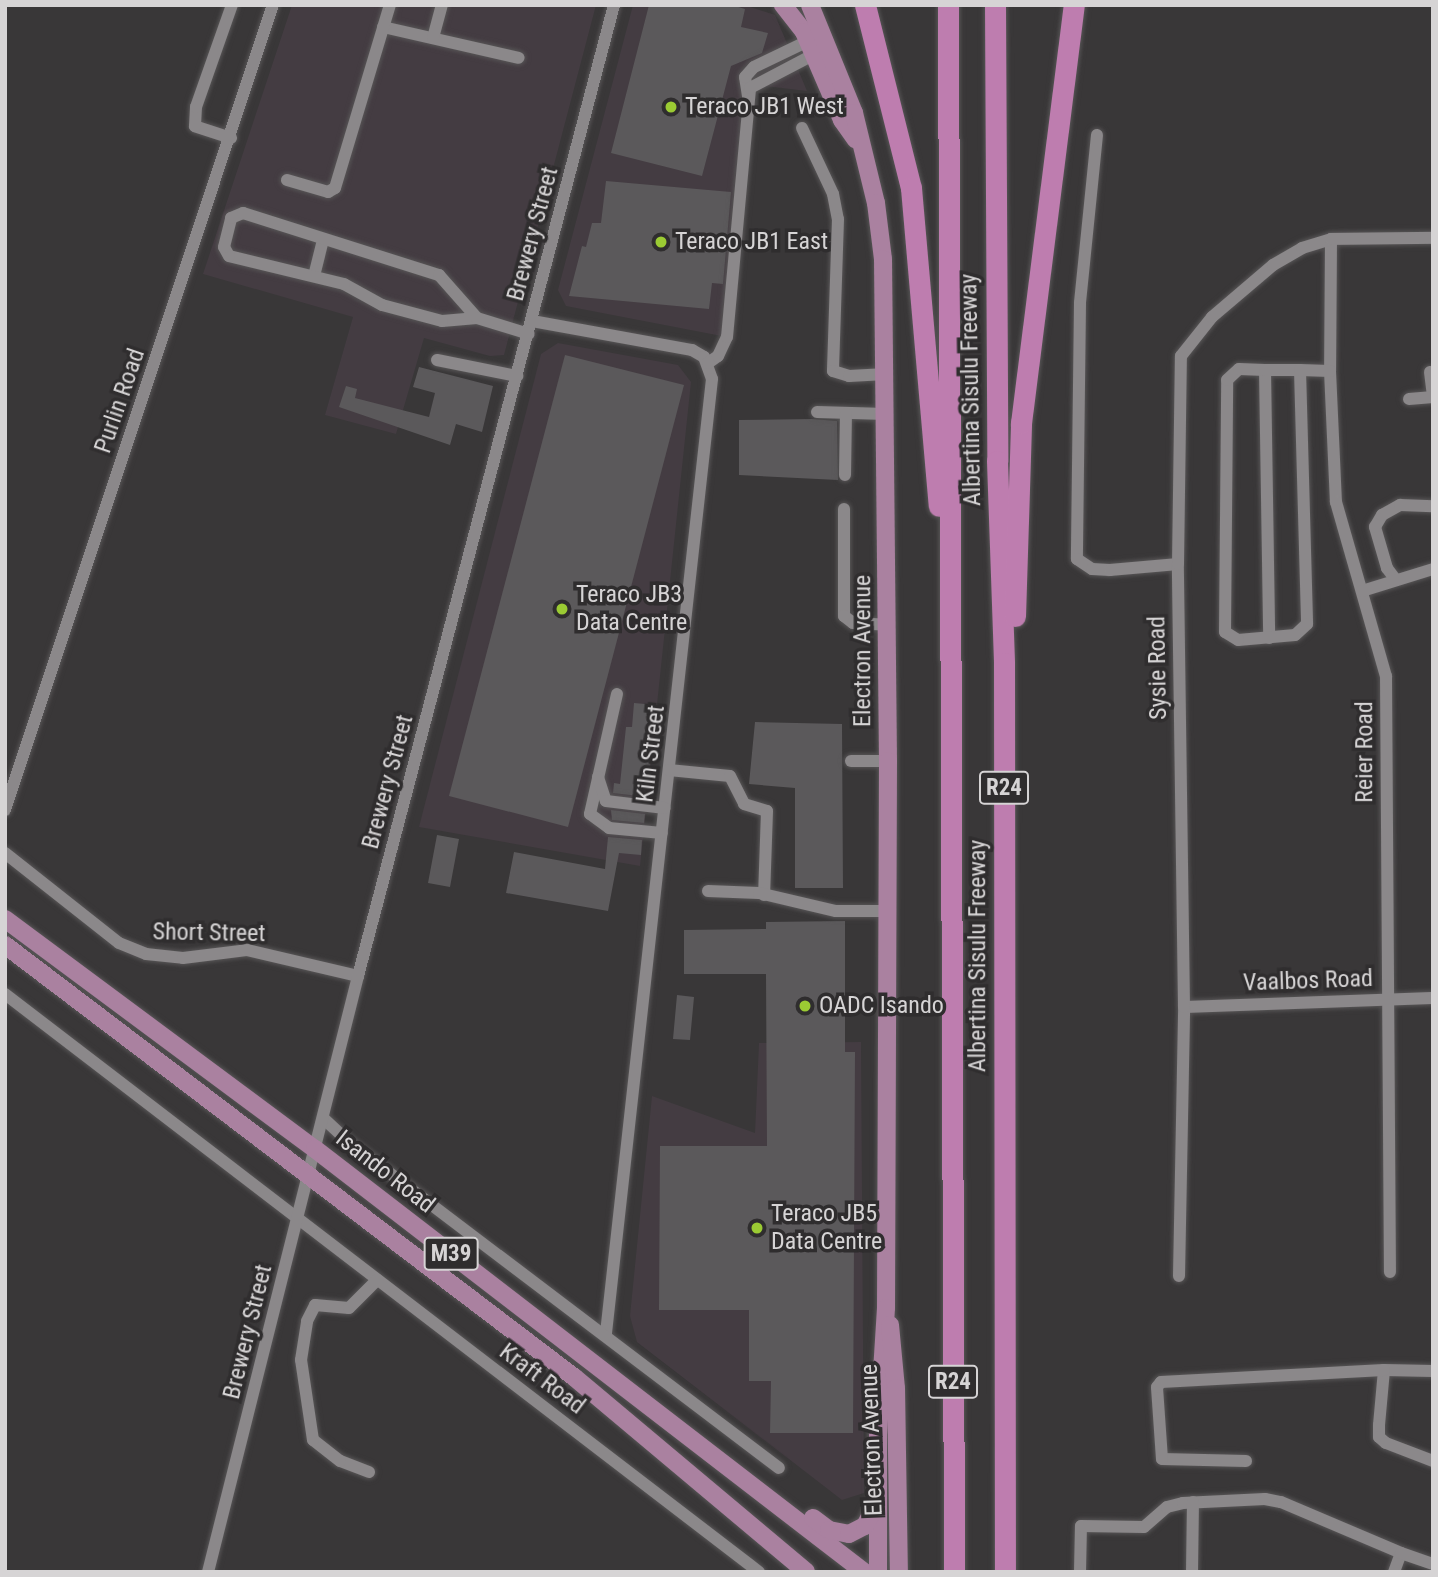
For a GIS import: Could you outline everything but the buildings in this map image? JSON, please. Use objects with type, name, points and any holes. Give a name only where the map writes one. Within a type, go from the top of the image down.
[{"type":"highway","points":[[865,5],[911,188],[935,478],[949,581]]},
{"type":"highway","name":"Albertina Sisulu Freeway","points":[[948,5],[954,1572]]},
{"type":"highway","name":"Albertina Sisulu Freeway","points":[[995,5],[997,461],[1004,663],[1005,1572]]},
{"type":"highway","points":[[1004,663],[1014,622],[1021,423],[1074,5]]},
{"type":"main road","points":[[783,5],[815,43]]},
{"type":"main road","name":"Electron Avenue","points":[[810,5],[815,43],[854,113],[881,239],[886,374],[888,761],[886,1308],[876,1501],[878,1572]]},
{"type":"main road","name":"Isando Road","points":[[5,919],[314,1149],[864,1572]]},
{"type":"main road","name":"Isando Road","points":[[5,945],[583,1385],[806,1572]]},
{"type":"main road","name":"Electron Avenue","points":[[886,1308],[896,1388],[899,1572]]},
{"type":"main road","points":[[773,1500],[789,1501],[829,1530],[849,1534],[865,1526],[876,1501]]},
{"type":"street","points":[[231,138],[195,126],[196,107],[232,5]]},
{"type":"street","name":"Purlin Road","points":[[5,810],[231,138],[273,5]]},
{"type":"street","points":[[287,180],[328,192],[335,188],[390,5]]},
{"type":"street","points":[[433,38],[442,5]]},
{"type":"street","name":"Brewery Street","points":[[208,1572],[299,1220],[314,1149],[358,976],[614,5]]},
{"type":"street","points":[[383,27],[519,58]]},
{"type":"street","points":[[532,321],[683,347],[708,363],[718,356],[727,337],[748,96],[755,82],[815,43]]},
{"type":"street","points":[[802,128],[833,194],[838,219],[833,371],[849,376],[886,374]]},
{"type":"street","points":[[1097,135],[1080,303],[1077,559],[1092,569],[1110,570],[1178,564]]},
{"type":"street","points":[[477,318],[441,276],[239,213],[231,218],[224,243],[229,256],[349,285],[382,305],[442,321],[477,318],[529,334]]},
{"type":"street","name":"Sysie Road","points":[[1178,1276],[1184,1007],[1178,564],[1184,347],[1273,265],[1302,248],[1331,239],[1433,238]]},
{"type":"street","points":[[314,276],[323,239]]},
{"type":"street","name":"Reier Road","points":[[1331,239],[1330,371],[1336,502],[1386,676],[1391,1272]]},
{"type":"street","points":[[437,360],[517,376]]},
{"type":"street","name":"Kiln Street","points":[[606,1333],[712,388],[708,363]]},
{"type":"street","points":[[1300,370],[1307,624],[1295,635],[1238,640],[1225,632],[1225,390],[1230,374],[1265,370],[1300,370],[1330,371]]},
{"type":"street","points":[[1265,370],[1269,638]]},
{"type":"street","points":[[1409,399],[1433,397],[1430,372]]},
{"type":"street","points":[[817,412],[886,414]]},
{"type":"street","points":[[845,475],[846,414]]},
{"type":"street","points":[[1396,580],[1387,568],[1375,527],[1382,515],[1400,505],[1433,506]]},
{"type":"street","points":[[844,509],[844,616],[853,623],[887,625]]},
{"type":"street","points":[[1362,591],[1433,569]]},
{"type":"street","points":[[617,694],[590,805],[594,820],[609,828],[662,833]]},
{"type":"street","points":[[851,761],[888,761]]},
{"type":"street","points":[[669,770],[730,776],[744,804],[767,811],[764,895]]},
{"type":"street","points":[[598,773],[607,800],[665,808]]},
{"type":"street","name":"Short Street","points":[[5,853],[119,943],[146,954],[183,958],[247,950],[358,976]]},
{"type":"street","points":[[708,891],[764,895],[836,911],[886,911]]},
{"type":"street","points":[[5,994],[299,1220]]},
{"type":"street","name":"Vaalbos Road","points":[[1184,1007],[1433,998]]},
{"type":"street","points":[[323,1118],[350,1143],[606,1333],[779,1468]]},
{"type":"street","name":"Kraft Road","points":[[299,1220],[759,1572]]},
{"type":"street","points":[[369,1472],[340,1461],[313,1440],[301,1360],[307,1321],[316,1305],[349,1308],[377,1280]]},
{"type":"street","points":[[1246,1461],[1162,1459],[1157,1387],[1161,1382],[1384,1370],[1433,1371]]},
{"type":"street","points":[[1384,1370],[1379,1437],[1433,1461]]},
{"type":"street","points":[[1080,1572],[1081,1526],[1144,1527],[1167,1507],[1194,1502],[1265,1499],[1282,1502],[1433,1564]]},
{"type":"street","points":[[1192,1572],[1194,1502]]},
{"type":"street","points":[[1394,1572],[1401,1553]]},
{"type":"shaded area","points":[[292,5],[596,5],[504,355],[490,356],[424,338],[396,434],[325,415],[353,317],[203,274]]},
{"type":"shaded area","points":[[633,5],[744,5],[775,15],[807,91],[765,86],[756,91],[732,338],[566,306],[558,290]]},
{"type":"shaded area","points":[[558,343],[678,365],[691,382],[640,866],[419,827],[541,354]]},
{"type":"shaded area","name":"Teraco JB5 Data Centre","points":[[861,1042],[864,1493],[842,1500],[637,1342],[630,1316],[652,1096],[755,1133],[759,1043]]},
{"type":"place","name":"Teraco JB1 West","points":[[671,107]]},
{"type":"place","name":"Teraco JB1 East","points":[[661,242]]},
{"type":"place","name":"Teraco JB3 Data Centre","points":[[562,609]]},
{"type":"place","name":"OADC Isando","points":[[805,1006]]},
{"type":"place","name":"Teraco JB5 Data Centre","points":[[757,1228]]}]
